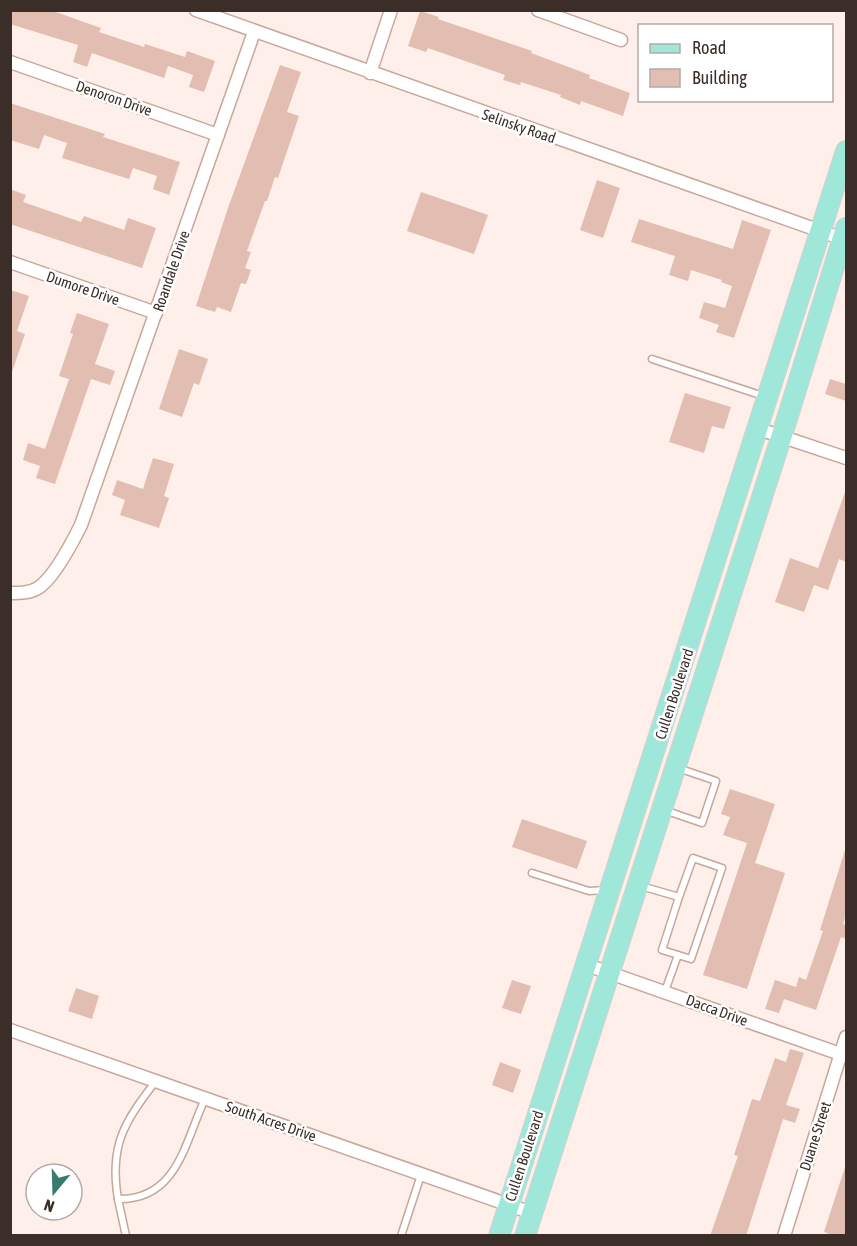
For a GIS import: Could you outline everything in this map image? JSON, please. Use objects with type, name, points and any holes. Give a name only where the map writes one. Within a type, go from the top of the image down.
[{"type":"main road","name":"Cullen Boulevard","points":[[499,1236],[704,601],[756,428],[822,231],[846,151]]},
{"type":"main road","name":"Cullen Boulevard","points":[[525,1236],[845,234]]},
{"type":"main road","points":[[704,601],[727,609]]},
{"type":"main road","points":[[649,769],[673,772]]},
{"type":"street","name":"Selinsky Road","points":[[196,10],[822,231],[845,234]]},
{"type":"street","points":[[370,73],[391,10]]},
{"type":"street","points":[[538,10],[621,40]]},
{"type":"street","name":"Roandale Drive","points":[[10,593],[24,593],[39,588],[70,546],[87,510],[254,32]]},
{"type":"street","name":"Denoron Drive","points":[[10,62],[218,135]]},
{"type":"street","name":"Dumore Drive","points":[[10,262],[156,313]]},
{"type":"street","points":[[756,428],[846,458]]},
{"type":"street","name":"Dacca Drive","points":[[587,965],[844,1055]]},
{"type":"street","name":"South Acres Drive","points":[[10,1030],[532,1213]]},
{"type":"street","name":"Duane Street","points":[[784,1236],[844,1055],[846,1037]]},
{"type":"lane","points":[[652,358],[767,398]]},
{"type":"lane","points":[[662,809],[702,823],[716,781],[673,772]]},
{"type":"lane","points":[[693,858],[722,868],[691,959],[662,950],[679,897],[693,858]]},
{"type":"lane","points":[[532,873],[589,891],[611,889]]},
{"type":"lane","points":[[637,885],[679,897]]},
{"type":"lane","points":[[665,992],[678,955]]},
{"type":"lane","points":[[126,1236],[114,1168],[121,1134],[134,1110],[156,1081]]},
{"type":"lane","points":[[118,1199],[132,1200],[158,1187],[173,1173],[184,1154],[205,1098]]},
{"type":"lane","points":[[401,1236],[421,1174]]},
{"type":"building","points":[[10,10],[50,10],[101,28],[99,32],[144,47],[145,44],[185,57],[187,51],[215,61],[204,92],[189,87],[193,75],[168,66],[164,78],[92,53],[87,67],[73,62],[78,45],[10,24]]},
{"type":"building","points":[[420,11],[532,51],[531,53],[590,75],[589,78],[630,93],[623,116],[581,101],[580,105],[560,97],[561,95],[521,82],[520,85],[503,80],[505,75],[428,48],[426,52],[408,46]]},
{"type":"building","points":[[280,65],[301,72],[287,112],[299,116],[278,178],[275,177],[247,251],[251,252],[245,268],[251,270],[246,284],[241,283],[231,312],[217,307],[215,312],[196,306],[228,208]]},
{"type":"building","points":[[10,103],[105,134],[103,137],[180,162],[169,195],[153,189],[157,176],[133,168],[129,179],[62,158],[67,143],[44,135],[39,149],[10,140]]},
{"type":"building","points":[[597,180],[620,188],[603,238],[580,230]]},
{"type":"building","points":[[10,189],[26,195],[23,202],[81,222],[84,216],[124,230],[128,218],[156,228],[142,268],[10,224]]},
{"type":"building","points":[[421,192],[488,215],[474,254],[407,231]]},
{"type":"building","points":[[639,219],[733,249],[742,220],[771,230],[734,338],[716,332],[719,325],[699,318],[704,302],[725,308],[732,286],[721,282],[722,280],[691,270],[688,281],[669,275],[675,256],[631,242]]},
{"type":"building","points":[[10,290],[29,296],[17,331],[25,334],[12,372],[10,372]]},
{"type":"building","points":[[77,313],[109,324],[95,364],[115,371],[110,385],[91,379],[55,484],[36,478],[40,466],[23,460],[28,443],[45,449],[69,379],[59,376],[73,334],[70,333]]},
{"type":"building","points":[[179,349],[208,359],[199,385],[194,383],[182,417],[159,409]]},
{"type":"building","points":[[830,379],[846,384],[846,401],[825,394]]},
{"type":"building","points":[[685,393],[731,407],[724,429],[712,426],[704,453],[669,442]]},
{"type":"building","points":[[153,458],[174,464],[164,496],[169,498],[159,528],[120,515],[125,500],[112,495],[117,480],[143,489]]},
{"type":"building","points":[[845,492],[846,562],[839,559],[828,590],[814,585],[804,612],[775,602],[790,558],[818,568]]},
{"type":"building","points":[[730,789],[775,804],[755,863],[785,873],[747,989],[703,975],[747,843],[723,835],[730,817],[721,814]]},
{"type":"building","points":[[522,819],[587,841],[577,869],[512,847]]},
{"type":"building","points":[[845,850],[846,915],[843,924],[846,925],[846,939],[841,937],[816,1010],[784,999],[779,1013],[765,1009],[775,980],[796,987],[799,977],[806,980],[823,931],[820,930]]},
{"type":"building","points":[[512,980],[531,986],[521,1014],[502,1008]]},
{"type":"building","points":[[76,988],[99,996],[92,1019],[68,1011]]},
{"type":"building","points":[[790,1049],[804,1053],[786,1105],[800,1109],[795,1123],[783,1119],[746,1236],[710,1236],[738,1156],[734,1155],[752,1099],[760,1101],[775,1058],[786,1062]]},
{"type":"building","points":[[500,1062],[521,1070],[513,1093],[492,1085]]},
{"type":"building","points":[[845,1167],[846,1236],[836,1236],[824,1232]]}]
